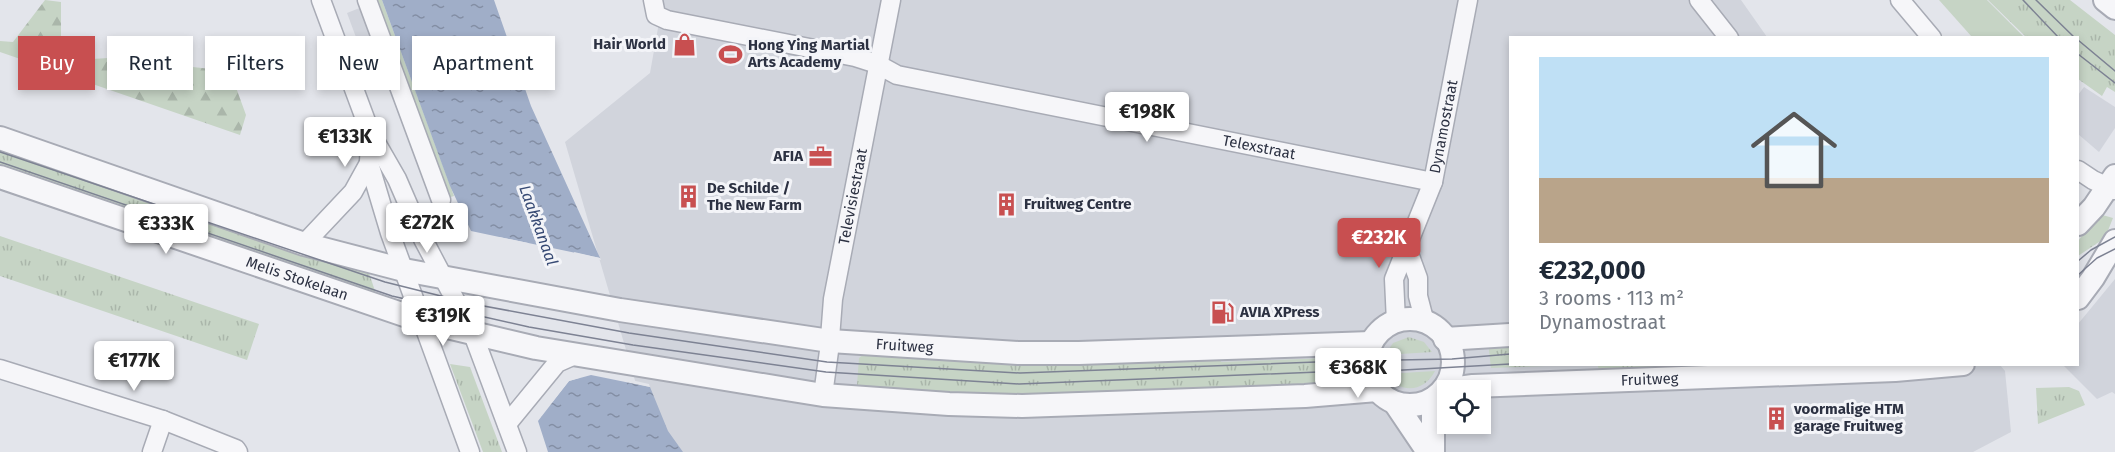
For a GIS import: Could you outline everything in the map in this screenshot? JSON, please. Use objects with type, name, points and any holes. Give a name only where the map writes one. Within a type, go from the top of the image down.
[{"type":"street","points":[[321,0],[370,132],[397,179],[423,239],[473,334],[518,452]]},
{"type":"street","points":[[367,0],[441,200]]},
{"type":"street","name":"Telexstraat","points":[[653,0],[656,15],[667,20],[855,57],[877,64],[897,75],[1433,182]]},
{"type":"street","name":"Televisiestraat","points":[[823,395],[833,298],[891,0]]},
{"type":"street","name":"Dynamostraat","points":[[1396,322],[1394,279],[1433,182],[1468,0]]},
{"type":"street","points":[[1699,0],[1727,36]]},
{"type":"street","points":[[1900,0],[1930,36]]},
{"type":"street","points":[[2105,0],[2115,8]]},
{"type":"street","points":[[370,132],[369,163],[390,233],[470,452]]},
{"type":"street","points":[[0,138],[304,244],[404,270]]},
{"type":"street","points":[[304,244],[352,192],[369,163]]},
{"type":"street","points":[[2079,171],[2093,180],[2113,184],[2079,223]]},
{"type":"street","name":"Melis Stokelaan","points":[[0,177],[422,321],[473,334]]},
{"type":"street","points":[[1407,248],[1418,278],[1418,296],[1425,323]]},
{"type":"street","points":[[2079,296],[2112,251]]},
{"type":"street","name":"Fruitweg","points":[[404,270],[620,310],[830,341],[1018,353],[1371,343]]},
{"type":"street","points":[[1428,452],[1370,378],[1367,356],[1371,343],[1381,330],[1396,322],[1411,320],[1425,323],[1440,332],[1451,352],[1452,364],[1447,380]]},
{"type":"street","points":[[473,334],[575,355],[823,395],[950,404],[1022,406],[1305,396],[1386,397],[1414,405],[1437,394]]},
{"type":"street","points":[[1445,339],[1509,335]]},
{"type":"street","points":[[507,424],[557,363],[575,355]]},
{"type":"street","name":"Fruitweg","points":[[1491,385],[1936,366]]},
{"type":"street","points":[[0,369],[163,420],[236,449],[238,452]]},
{"type":"street","points":[[1433,452],[1437,406]]},
{"type":"street","points":[[152,452],[163,420]]},
{"type":"shaded area","points":[[663,0],[1741,0],[1766,36],[1509,36],[1509,366],[2001,366],[2005,371],[2011,432],[1973,452],[656,452],[565,142],[650,73]]},
{"type":"shaded area","points":[[362,7],[372,36],[356,36],[347,13]]},
{"type":"shaded area","points":[[2084,87],[2115,107],[2115,128],[2099,152],[2079,135],[2079,94]]},
{"type":"shaded area","points":[[2115,279],[2115,394],[2112,392],[2097,399],[2064,366],[2079,366],[2079,323]]},
{"type":"green space","points":[[45,0],[61,2],[61,36],[18,36],[18,58],[0,52],[0,41],[13,42]]},
{"type":"green space","points":[[372,0],[382,0],[395,36],[385,36]]},
{"type":"green space","points":[[1939,0],[1987,0],[2023,36],[1971,36]]},
{"type":"green space","points":[[1988,0],[2070,0],[2115,35],[2115,92],[2107,87],[2102,96],[2079,80],[2079,36],[2025,36]]},
{"type":"green space","points":[[400,49],[412,82],[412,90],[415,90],[454,196],[445,199],[400,76]]},
{"type":"green space","points":[[107,58],[107,89],[95,85],[95,59]]},
{"type":"green space","points":[[193,67],[205,68],[205,90],[237,90],[246,115],[240,135],[110,90],[193,90]]},
{"type":"green space","points":[[0,145],[367,267],[379,303],[0,166]]},
{"type":"green space","points":[[2099,214],[2113,218],[2105,238],[2079,255],[2079,240]]},
{"type":"green space","points":[[0,236],[259,324],[247,360],[0,276]]},
{"type":"green space","points":[[1409,337],[1424,342],[1432,352],[1385,355],[1393,343]]},
{"type":"green space","points":[[1509,341],[1509,366],[1548,366],[1491,368],[1488,342]]},
{"type":"green space","points":[[864,354],[1221,355],[1221,362],[1328,358],[1332,386],[1021,397],[859,388],[857,385],[859,358]]},
{"type":"green space","points":[[450,364],[470,367],[502,452],[483,452]]},
{"type":"green space","points":[[1598,366],[1769,366],[1599,371]]},
{"type":"green space","points":[[1435,371],[1425,384],[1411,388],[1398,385],[1386,374]]},
{"type":"green space","points":[[2069,387],[2079,391],[2085,405],[2038,424],[2036,388]]},
{"type":"water","points":[[382,0],[494,0],[507,36],[412,36],[412,82],[400,49],[400,36],[395,36]]},
{"type":"water","name":"Laakkanaal","points":[[415,90],[525,90],[600,258],[574,252],[616,379],[650,387],[668,431],[683,452],[548,452],[538,421],[569,381],[579,378],[528,243],[471,231],[450,186]]},
{"type":"pier","points":[[499,237],[600,258],[601,260],[578,256],[618,377],[649,384],[650,387],[591,375],[569,381],[553,401],[552,397],[567,379],[575,376],[526,245],[500,240]]},
{"type":"tram line","points":[[2023,0],[2057,36]]},
{"type":"tram line","points":[[2036,0],[2073,36]]},
{"type":"tram line","points":[[2079,41],[2115,71]]},
{"type":"tram line","points":[[2079,55],[2115,83]]},
{"type":"tram line","points":[[0,152],[385,282],[473,304],[629,333],[827,362],[1020,373],[1452,359],[1509,354]]},
{"type":"tram line","points":[[0,162],[392,296],[529,327],[633,345],[826,372],[1019,384],[1343,371],[1368,372],[1509,364]]},
{"type":"tram line","points":[[2079,260],[2091,250],[2115,237]]},
{"type":"tram line","points":[[2079,274],[2097,258],[2115,249]]},
{"type":"place","name":"Hair World","points":[[684,44]]},
{"type":"place","name":"Hong Ying Martial Arts Academy","points":[[730,54]]},
{"type":"place","name":"AFIA","points":[[821,156]]},
{"type":"place","name":"De Schilde / The New Farm","points":[[689,197]]},
{"type":"place","name":"Fruitweg Centre","points":[[1006,204]]},
{"type":"place","name":"AVIA XPress","points":[[1222,312]]},
{"type":"place","name":"voormalige HTM garage Fruitweg","points":[[1776,418]]}]
